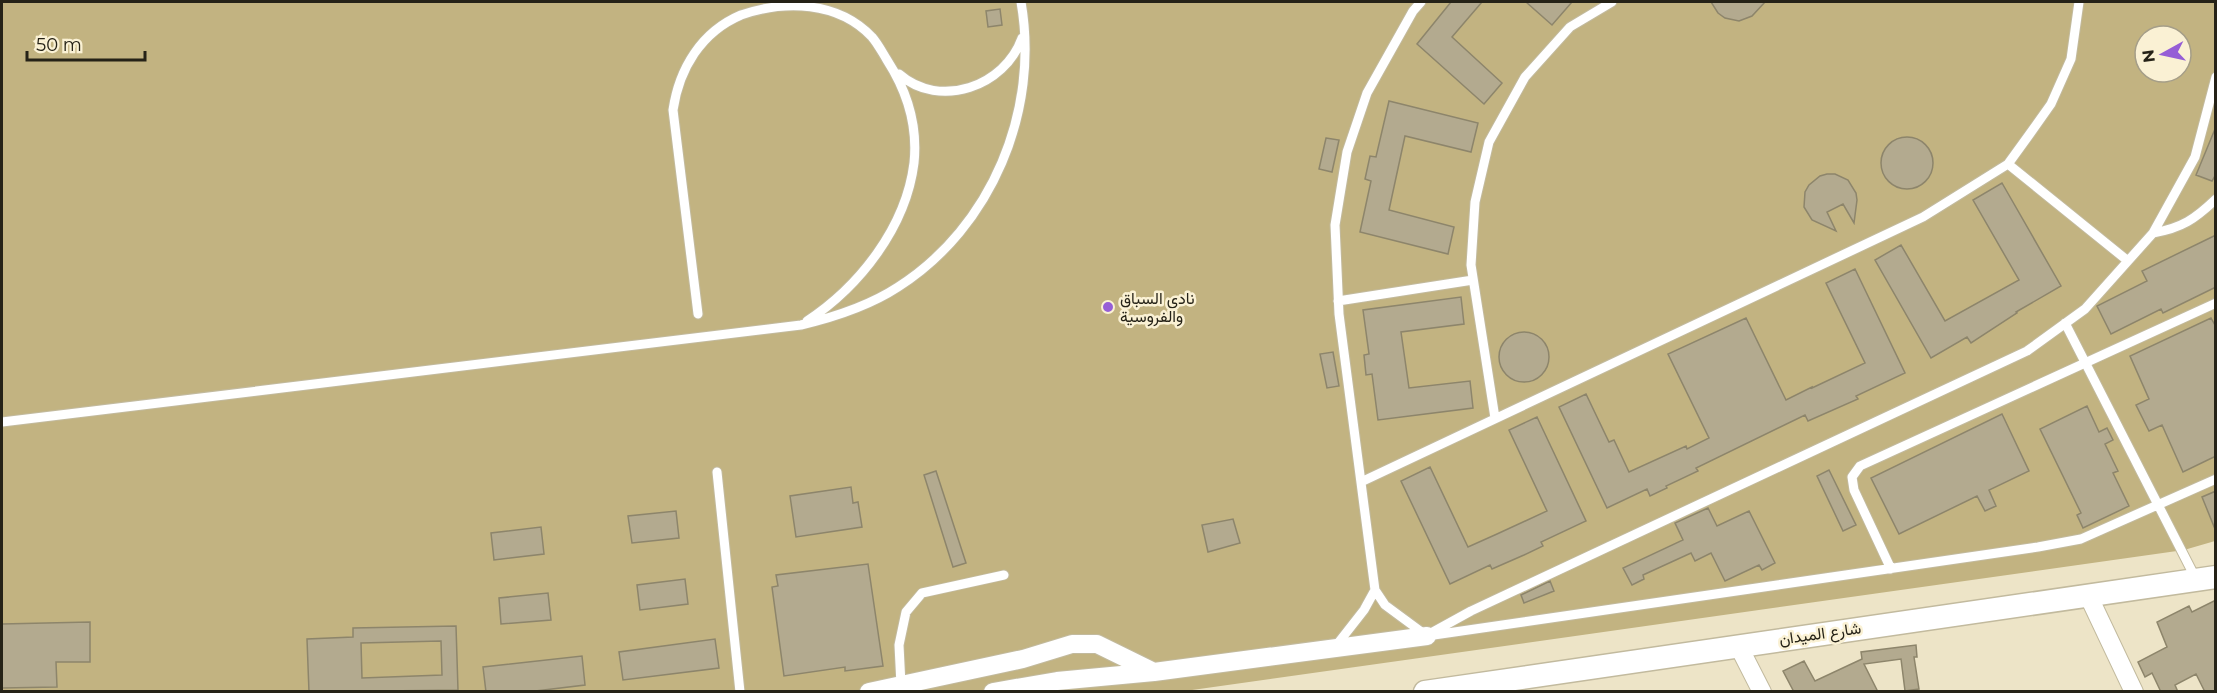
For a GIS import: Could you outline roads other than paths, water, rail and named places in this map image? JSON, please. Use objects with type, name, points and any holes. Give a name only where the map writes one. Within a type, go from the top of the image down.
[{"type":"street","name":"شارع الميدان","points":[[1425,692],[1476,688],[1738,645],[2206,579]]},
{"type":"street","points":[[2088,595],[2134,692]]},
{"type":"street","points":[[993,692],[1057,681],[1154,672],[1427,636]]},
{"type":"street","points":[[868,692],[1023,659],[1072,644],[1097,644],[1154,672]]},
{"type":"street","points":[[1738,645],[1762,692]]},
{"type":"lane","points":[[2,422],[801,325],[862,306],[900,286],[939,254],[970,218],[996,177],[1014,131],[1023,82],[1024,32],[1021,2]]},
{"type":"lane","points":[[1420,2],[1367,93],[1347,153],[1335,225],[1338,301],[1375,590],[1385,605],[1427,636],[2081,539],[2216,479]]},
{"type":"lane","points":[[1495,418],[1471,265],[1475,202],[1489,142],[1525,76],[1570,27],[1612,2]]},
{"type":"lane","points":[[1360,482],[1923,217],[2008,164],[2051,104],[2071,59],[2079,2]]},
{"type":"lane","points":[[698,314],[673,110],[682,74],[701,43],[724,24],[748,12],[789,5],[805,5],[835,12],[860,27],[881,49],[894,69],[907,99],[914,131],[914,164],[906,196],[884,243],[862,273],[834,302],[801,325]]},
{"type":"lane","points":[[894,69],[913,84],[925,89],[947,92],[968,88],[989,79],[1007,64],[1024,32]]},
{"type":"lane","points":[[1427,636],[1471,611],[2026,351],[2065,324],[2085,309],[2153,233],[2195,157],[2216,77]]},
{"type":"lane","points":[[2008,164],[2128,261]]},
{"type":"lane","points":[[2153,233],[2173,230],[2194,219],[2216,199]]},
{"type":"lane","points":[[1338,301],[1473,280]]},
{"type":"lane","points":[[1891,569],[1854,490],[1852,477],[1860,466],[2216,303]]},
{"type":"lane","points":[[2065,324],[2157,505],[2206,579]]},
{"type":"lane","points":[[717,472],[740,692]]},
{"type":"lane","points":[[902,685],[898,645],[906,612],[922,593],[1004,574]]},
{"type":"lane","points":[[1334,649],[1364,609],[1375,590]]},
{"type":"place","name":"نادي السباق والفروسية","points":[[1108,307]]}]
